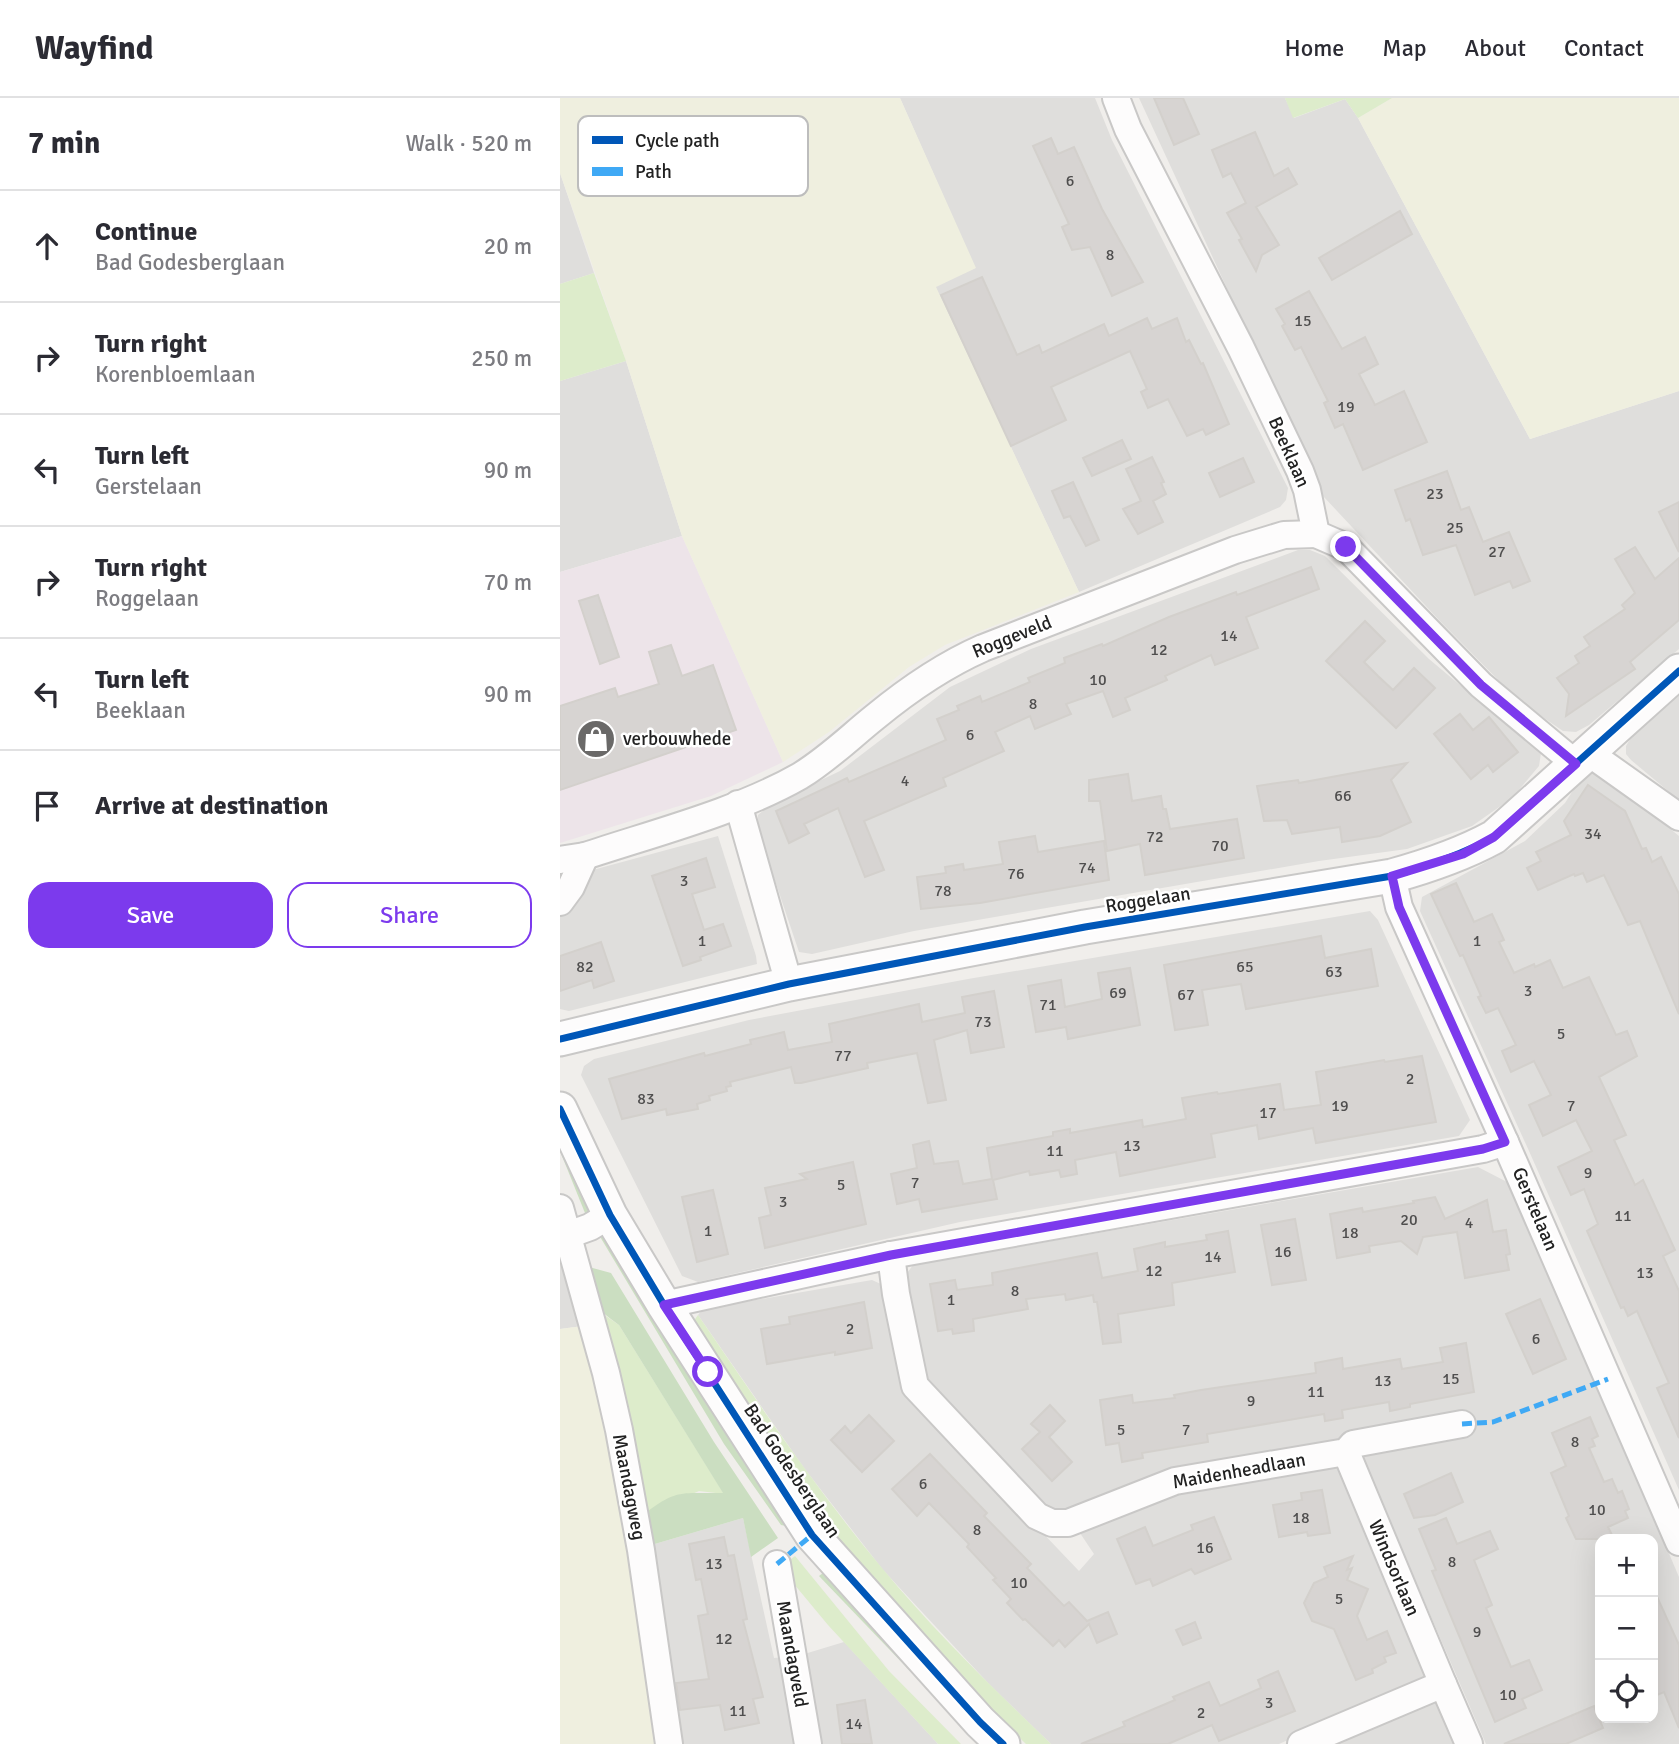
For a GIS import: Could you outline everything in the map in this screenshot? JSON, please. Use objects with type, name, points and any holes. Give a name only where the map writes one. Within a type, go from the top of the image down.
[{"type":"street","name":"Beeklaan","points":[[1116,98],[1128,129],[1241,348],[1300,471],[1307,490],[1316,534]]},
{"type":"street","points":[[1316,534],[1346,547],[1481,685],[1583,758],[1679,817]]},
{"type":"street","name":"Roggeveld","points":[[560,902],[571,887],[572,858],[738,804],[799,776],[836,752],[874,718],[949,662],[1235,550],[1284,535],[1316,534]]},
{"type":"street","name":"Roggelaan","points":[[560,1038],[789,984],[1085,927],[1392,876],[1463,854],[1494,837],[1679,671]]},
{"type":"street","points":[[738,804],[789,984]]},
{"type":"street","name":"Gerstelaan","points":[[1392,876],[1399,907],[1505,1142],[1679,1542]]},
{"type":"street","name":"Bad Godesberglaan","points":[[560,1109],[610,1215],[664,1305],[812,1535],[980,1722],[1003,1744]]},
{"type":"street","points":[[664,1305],[891,1255],[1483,1149],[1505,1142]]},
{"type":"street","name":"Maandagweg","points":[[560,1208],[606,1374],[621,1444],[641,1550],[668,1744]]},
{"type":"street","points":[[568,1235],[590,1227],[610,1215]]},
{"type":"street","name":"Maidenheadlaan","points":[[891,1255],[896,1294],[915,1386],[1037,1516],[1052,1523],[1068,1523],[1175,1480],[1346,1452],[1353,1444],[1462,1424]]},
{"type":"street","name":"Windsorlaan","points":[[1346,1452],[1469,1744]]},
{"type":"street","name":"Maandagveld","points":[[778,1563],[808,1744]]},
{"type":"street","points":[[1301,1744],[1443,1684]]},
{"type":"shaded area","points":[[900,98],[1095,98],[1112,140],[1288,488],[1286,500],[1280,507],[1079,592],[935,286],[975,268]]},
{"type":"shaded area","points":[[1139,98],[1285,98],[1294,118],[1345,99],[1358,118],[1530,439],[1679,391],[1679,649],[1589,725],[1576,732],[1563,731],[1518,700],[1323,496]]},
{"type":"shaded area","points":[[560,173],[594,273],[560,284]]},
{"type":"shaded area","points":[[626,361],[682,536],[560,572],[560,381]]},
{"type":"shaded area","points":[[682,536],[783,762],[711,796],[560,843],[560,572]]},
{"type":"shaded area","points":[[1298,550],[1310,550],[1325,556],[1429,659],[1541,753],[1539,766],[1512,798],[1472,826],[1407,849],[1319,861],[914,931],[812,954],[799,952],[757,827],[758,815],[771,804],[840,771],[950,687],[1031,649]]},
{"type":"shaded area","points":[[1679,695],[1679,800],[1631,760],[1626,754],[1626,746],[1632,736]]},
{"type":"shaded area","points":[[1588,767],[1679,836],[1679,1490],[1420,911],[1422,897],[1525,841],[1565,803]]},
{"type":"shaded area","points":[[718,836],[757,964],[569,1011],[560,1009],[560,910],[589,871]]},
{"type":"shaded area","points":[[1370,911],[1378,920],[1470,1120],[1459,1136],[960,1222],[698,1282],[682,1276],[581,1075],[584,1066],[594,1059],[749,1020],[968,979]]},
{"type":"shaded area","points":[[1478,1167],[1507,1182],[1568,1316],[1679,1577],[1679,1744],[1486,1744],[1355,1441],[1072,1512],[1051,1513],[923,1381],[905,1276],[913,1265]]},
{"type":"shaded area","points":[[560,1243],[583,1326],[560,1329]]},
{"type":"shaded area","points":[[872,1280],[883,1285],[916,1400],[1079,1571],[1094,1554],[1080,1533],[1084,1527],[1152,1498],[1328,1465],[1341,1471],[1425,1670],[1423,1679],[1279,1744],[1051,1744],[989,1684],[883,1570],[804,1468],[698,1315],[703,1309]]},
{"type":"shaded area","points":[[743,1518],[774,1658],[784,1657],[800,1744],[675,1744],[648,1546]]},
{"type":"shaded area","points":[[844,1642],[938,1744],[818,1744],[801,1655]]},
{"type":"shaded area","points":[[1429,1701],[1438,1702],[1459,1744],[1326,1744]]},
{"type":"green space","points":[[560,98],[900,98],[976,268],[936,287],[1079,592],[945,645],[909,667],[829,732],[783,762],[682,536],[626,361],[560,173]]},
{"type":"green space","points":[[1285,98],[1392,98],[1358,118],[1345,99],[1293,118]]},
{"type":"green space","points":[[1392,98],[1679,98],[1679,391],[1530,439],[1358,118]]},
{"type":"green space","points":[[594,273],[626,361],[560,381],[560,284]]},
{"type":"green space","points":[[560,1133],[601,1215],[587,1218],[560,1151]]},
{"type":"green space","points":[[596,1230],[605,1233],[693,1381],[790,1523],[786,1526],[781,1525],[724,1444]]},
{"type":"green space","points":[[589,1267],[611,1273],[714,1442],[778,1538],[751,1557],[743,1518],[648,1546],[642,1516],[654,1507],[672,1496],[681,1494],[723,1493],[619,1325],[597,1307],[590,1288]]},
{"type":"green space","points":[[590,1299],[603,1314],[619,1325],[724,1494],[699,1491],[642,1516]]},
{"type":"green space","points":[[698,1315],[764,1412],[857,1538],[943,1637],[1051,1744],[1026,1744],[981,1701],[875,1585],[818,1516],[690,1326]]},
{"type":"green space","points":[[583,1326],[607,1420],[662,1744],[560,1744],[560,1329]]},
{"type":"green space","points":[[795,1556],[889,1671],[961,1744],[938,1744],[828,1625],[789,1578],[787,1562]]},
{"type":"green space","points":[[831,1567],[980,1744],[819,1576]]},
{"type":"building","points":[[1154,98],[1183,98],[1199,134],[1174,145]]},
{"type":"building","points":[[1255,132],[1274,176],[1288,168],[1297,184],[1256,207],[1279,245],[1262,255],[1256,271],[1227,213],[1246,203],[1231,173],[1223,177],[1212,150]]},
{"type":"building","points":[[1051,138],[1058,154],[1074,147],[1102,209],[1143,282],[1112,296],[1090,247],[1072,250],[1062,227],[1069,224],[1033,146]]},
{"type":"building","points":[[1400,211],[1412,234],[1332,280],[1319,258]]},
{"type":"building","points":[[982,277],[1017,355],[1039,345],[1042,353],[1104,324],[1109,336],[1147,318],[1152,329],[1177,318],[1186,342],[1189,340],[1201,364],[1203,363],[1229,424],[1206,435],[1203,429],[1187,436],[1168,399],[1148,408],[1141,392],[1147,389],[1130,351],[1051,387],[1066,420],[1011,446],[941,295]]},
{"type":"building","points":[[1309,291],[1342,349],[1365,337],[1378,364],[1359,374],[1375,405],[1404,391],[1427,442],[1363,470],[1343,424],[1335,428],[1324,403],[1328,401],[1301,347],[1295,350],[1276,309]]},
{"type":"building","points":[[1122,440],[1131,459],[1092,476],[1083,458]]},
{"type":"building","points":[[1152,457],[1164,482],[1161,483],[1166,494],[1153,501],[1163,522],[1138,534],[1123,509],[1141,501],[1126,469]]},
{"type":"building","points":[[1243,458],[1254,482],[1220,497],[1209,473]]},
{"type":"building","points":[[1447,471],[1461,510],[1469,507],[1483,542],[1509,532],[1530,581],[1513,588],[1510,581],[1475,595],[1456,545],[1423,555],[1410,519],[1406,521],[1395,490]]},
{"type":"building","points":[[1073,482],[1099,540],[1086,546],[1070,516],[1064,518],[1052,491]]},
{"type":"building","points":[[1679,502],[1679,552],[1659,512]]},
{"type":"building","points":[[1635,547],[1655,579],[1679,558],[1679,620],[1630,662],[1635,669],[1566,716],[1569,694],[1557,678],[1579,663],[1575,656],[1590,646],[1584,637],[1625,609],[1622,605],[1635,593],[1615,559]]},
{"type":"building","points":[[1311,567],[1319,589],[1246,617],[1258,648],[1215,665],[1211,655],[1165,676],[1167,680],[1125,698],[1130,710],[1113,717],[1103,691],[1066,704],[1071,714],[1035,729],[1030,716],[995,732],[1004,751],[943,778],[946,786],[864,821],[884,870],[865,877],[838,808],[804,824],[809,833],[789,843],[776,811],[847,778],[849,782],[946,740],[937,719],[959,710],[957,706],[980,696],[982,702],[1030,682],[1028,678],[1065,663],[1064,658],[1102,644],[1103,646],[1236,592],[1237,595]]},
{"type":"building","points":[[598,595],[619,657],[600,664],[579,601]]},
{"type":"building","points":[[1365,621],[1385,641],[1364,662],[1378,676],[1393,690],[1414,668],[1435,688],[1396,728],[1326,661]]},
{"type":"building","points":[[671,645],[682,676],[713,665],[736,730],[560,790],[560,706],[615,688],[618,697],[659,684],[649,652]]},
{"type":"building","points":[[1460,714],[1473,730],[1489,717],[1518,752],[1493,772],[1488,765],[1471,779],[1434,734]]},
{"type":"building","points":[[1407,763],[1391,780],[1411,822],[1380,836],[1342,842],[1340,827],[1292,834],[1287,820],[1264,821],[1257,786],[1298,780],[1299,783]]},
{"type":"building","points":[[1128,774],[1132,801],[1161,796],[1170,829],[1237,819],[1244,858],[1145,875],[1140,844],[1107,851],[1100,801],[1089,801],[1089,780]]},
{"type":"building","points":[[1588,785],[1625,811],[1642,849],[1646,848],[1652,862],[1661,857],[1679,894],[1679,1014],[1640,921],[1628,925],[1604,875],[1587,882],[1583,873],[1574,874],[1538,890],[1527,868],[1541,861],[1536,852],[1571,835],[1564,821]]},
{"type":"building","points":[[1035,836],[1038,852],[1104,841],[1109,880],[980,903],[921,909],[917,877],[946,873],[945,867],[963,864],[964,870],[1003,864],[999,842]]},
{"type":"building","points":[[706,858],[715,887],[692,894],[704,930],[723,924],[731,946],[683,966],[652,876]]},
{"type":"building","points":[[1456,883],[1474,922],[1492,914],[1504,940],[1499,942],[1514,973],[1550,960],[1563,988],[1589,977],[1616,1035],[1627,1031],[1637,1056],[1599,1077],[1626,1135],[1614,1140],[1635,1185],[1643,1180],[1675,1250],[1663,1256],[1679,1291],[1679,1438],[1657,1388],[1669,1383],[1637,1311],[1628,1316],[1624,1307],[1621,1308],[1587,1231],[1598,1224],[1584,1189],[1571,1195],[1558,1167],[1592,1151],[1576,1120],[1543,1136],[1529,1105],[1551,1095],[1534,1061],[1511,1072],[1502,1051],[1516,1045],[1498,1008],[1486,1013],[1463,955],[1460,956],[1431,894]]},
{"type":"building","points":[[1321,936],[1325,958],[1371,949],[1378,986],[1246,1009],[1241,984],[1202,990],[1208,1025],[1175,1030],[1164,965]]},
{"type":"building","points":[[601,942],[614,981],[594,988],[592,980],[560,991],[560,956]]},
{"type":"building","points":[[1130,968],[1140,1025],[1068,1039],[1066,1027],[1036,1032],[1028,986],[1061,980],[1065,1007],[1102,999],[1098,973]]},
{"type":"building","points":[[994,991],[1004,1047],[971,1053],[967,1030],[934,1040],[946,1100],[928,1103],[917,1053],[867,1063],[868,1068],[801,1083],[795,1083],[791,1067],[730,1082],[731,1086],[726,1087],[727,1091],[709,1096],[710,1100],[697,1104],[698,1109],[667,1115],[666,1109],[622,1119],[609,1079],[704,1053],[705,1056],[751,1044],[750,1040],[784,1032],[788,1050],[832,1042],[829,1024],[919,1004],[922,1022],[965,1013],[962,997]]},
{"type":"building","points":[[1422,1056],[1436,1122],[1316,1143],[1313,1128],[1259,1139],[1257,1125],[1211,1134],[1215,1157],[1120,1176],[1116,1152],[1075,1160],[1077,1174],[1061,1177],[1059,1170],[1030,1175],[1029,1171],[993,1180],[997,1199],[922,1212],[919,1199],[897,1204],[891,1174],[917,1168],[913,1145],[929,1141],[934,1164],[958,1161],[963,1184],[992,1179],[987,1148],[1053,1136],[1053,1132],[1070,1129],[1070,1133],[1142,1120],[1143,1127],[1186,1119],[1182,1098],[1217,1092],[1218,1094],[1280,1084],[1284,1110],[1321,1105],[1316,1072]]},
{"type":"building","points":[[853,1162],[866,1224],[765,1248],[759,1218],[771,1215],[765,1188],[807,1179],[800,1174]]},
{"type":"building","points":[[713,1190],[728,1254],[697,1262],[682,1197]]},
{"type":"building","points":[[1435,1197],[1445,1219],[1487,1200],[1493,1232],[1506,1230],[1510,1254],[1506,1255],[1509,1270],[1465,1278],[1457,1232],[1423,1237],[1417,1254],[1401,1241],[1369,1246],[1370,1252],[1337,1258],[1330,1214],[1362,1208],[1363,1212]]},
{"type":"building","points":[[1295,1219],[1306,1280],[1272,1285],[1261,1225]]},
{"type":"building","points":[[1228,1231],[1235,1272],[1172,1283],[1174,1305],[1118,1314],[1121,1342],[1103,1344],[1097,1302],[1094,1302],[1093,1295],[1066,1300],[1065,1294],[1026,1299],[1028,1309],[973,1319],[974,1331],[953,1334],[952,1329],[938,1331],[930,1284],[955,1280],[957,1290],[993,1285],[992,1273],[1097,1253],[1102,1278],[1138,1271],[1134,1249],[1165,1242],[1165,1247],[1207,1240],[1206,1235]]},
{"type":"building","points":[[1540,1299],[1566,1359],[1533,1374],[1506,1314]]},
{"type":"building","points":[[864,1302],[872,1348],[767,1364],[761,1329],[790,1324],[789,1317]]},
{"type":"building","points":[[1466,1343],[1474,1392],[1410,1404],[1410,1407],[1390,1411],[1389,1402],[1342,1410],[1343,1418],[1325,1421],[1324,1414],[1207,1434],[1208,1442],[1142,1453],[1143,1458],[1122,1462],[1119,1443],[1106,1445],[1100,1400],[1132,1395],[1133,1403],[1175,1398],[1174,1395],[1201,1390],[1316,1373],[1315,1363],[1342,1358],[1343,1369],[1400,1359],[1402,1369],[1443,1362],[1440,1348]]},
{"type":"building","points":[[1050,1405],[1065,1421],[1049,1437],[1072,1462],[1052,1481],[1022,1449],[1040,1432],[1031,1424]]},
{"type":"building","points":[[869,1415],[894,1441],[862,1472],[831,1440],[845,1426],[851,1433]]},
{"type":"building","points":[[1590,1417],[1598,1436],[1592,1439],[1595,1446],[1589,1448],[1604,1482],[1612,1479],[1618,1493],[1622,1491],[1629,1509],[1625,1511],[1628,1518],[1608,1527],[1612,1534],[1595,1534],[1595,1539],[1576,1539],[1551,1473],[1566,1466],[1552,1433]]},
{"type":"building","points":[[930,1454],[987,1513],[984,1516],[1031,1564],[1027,1568],[1064,1606],[1069,1602],[1087,1621],[1108,1612],[1117,1634],[1097,1643],[1089,1624],[1065,1647],[1059,1640],[1053,1646],[1023,1620],[1007,1603],[1011,1599],[993,1580],[996,1578],[967,1547],[969,1544],[929,1503],[917,1516],[892,1489]]},
{"type":"building","points":[[1451,1473],[1463,1502],[1435,1515],[1414,1518],[1404,1494]]},
{"type":"building","points":[[1322,1490],[1330,1533],[1308,1536],[1307,1532],[1279,1537],[1273,1505],[1302,1500],[1301,1493]]},
{"type":"building","points":[[1214,1517],[1231,1559],[1195,1574],[1191,1569],[1153,1586],[1150,1579],[1136,1584],[1117,1539],[1145,1527],[1153,1546],[1193,1530],[1191,1525]]},
{"type":"building","points":[[1446,1518],[1457,1544],[1490,1531],[1498,1549],[1474,1560],[1492,1605],[1486,1608],[1511,1667],[1529,1660],[1542,1690],[1522,1699],[1526,1708],[1495,1722],[1432,1571],[1436,1570],[1419,1529]]},
{"type":"building","points":[[724,1537],[728,1556],[734,1555],[747,1619],[743,1620],[763,1697],[753,1699],[759,1723],[725,1730],[720,1705],[680,1710],[676,1683],[709,1679],[698,1616],[708,1614],[701,1579],[696,1580],[689,1544]]},
{"type":"building","points":[[1353,1556],[1347,1570],[1352,1568],[1347,1580],[1368,1589],[1357,1616],[1367,1640],[1387,1631],[1396,1653],[1384,1657],[1386,1662],[1372,1669],[1373,1673],[1356,1680],[1334,1629],[1312,1621],[1304,1603],[1314,1583],[1328,1577],[1324,1567]]},
{"type":"building","points":[[1658,1599],[1679,1645],[1679,1728],[1664,1692],[1658,1695]]},
{"type":"building","points":[[1195,1622],[1201,1638],[1183,1645],[1176,1630]]},
{"type":"building","points":[[1278,1671],[1295,1711],[1219,1741],[1212,1725],[1168,1744],[1081,1744],[1125,1726],[1123,1722],[1209,1682],[1220,1706],[1261,1688],[1258,1680]]},
{"type":"building","points":[[865,1700],[872,1744],[842,1744],[837,1705]]},
{"type":"building","points":[[1594,1706],[1595,1723],[1601,1723],[1603,1728],[1566,1744],[1504,1744]]},
{"type":"marked path","points":[[1462,1424],[1493,1422],[1608,1379]]},
{"type":"marked path","points":[[777,1564],[812,1535]]},
{"type":"cycle path","points":[[560,1039],[789,984],[1085,927],[1392,876],[1431,864],[1494,837],[1679,671]]},
{"type":"cycle path","points":[[560,1109],[610,1215],[664,1305],[812,1535],[980,1722],[1003,1744]]},
{"type":"cycle path","points":[[664,1305],[891,1255],[1483,1149],[1505,1142]]},
{"type":"place","name":"verbouwhede","points":[[596,739]]},
{"type":"route","points":[[708,1372],[664,1305],[891,1255],[1483,1149],[1505,1142],[1399,907],[1392,876],[1463,854],[1494,837],[1576,764],[1481,685],[1346,547]]}]
